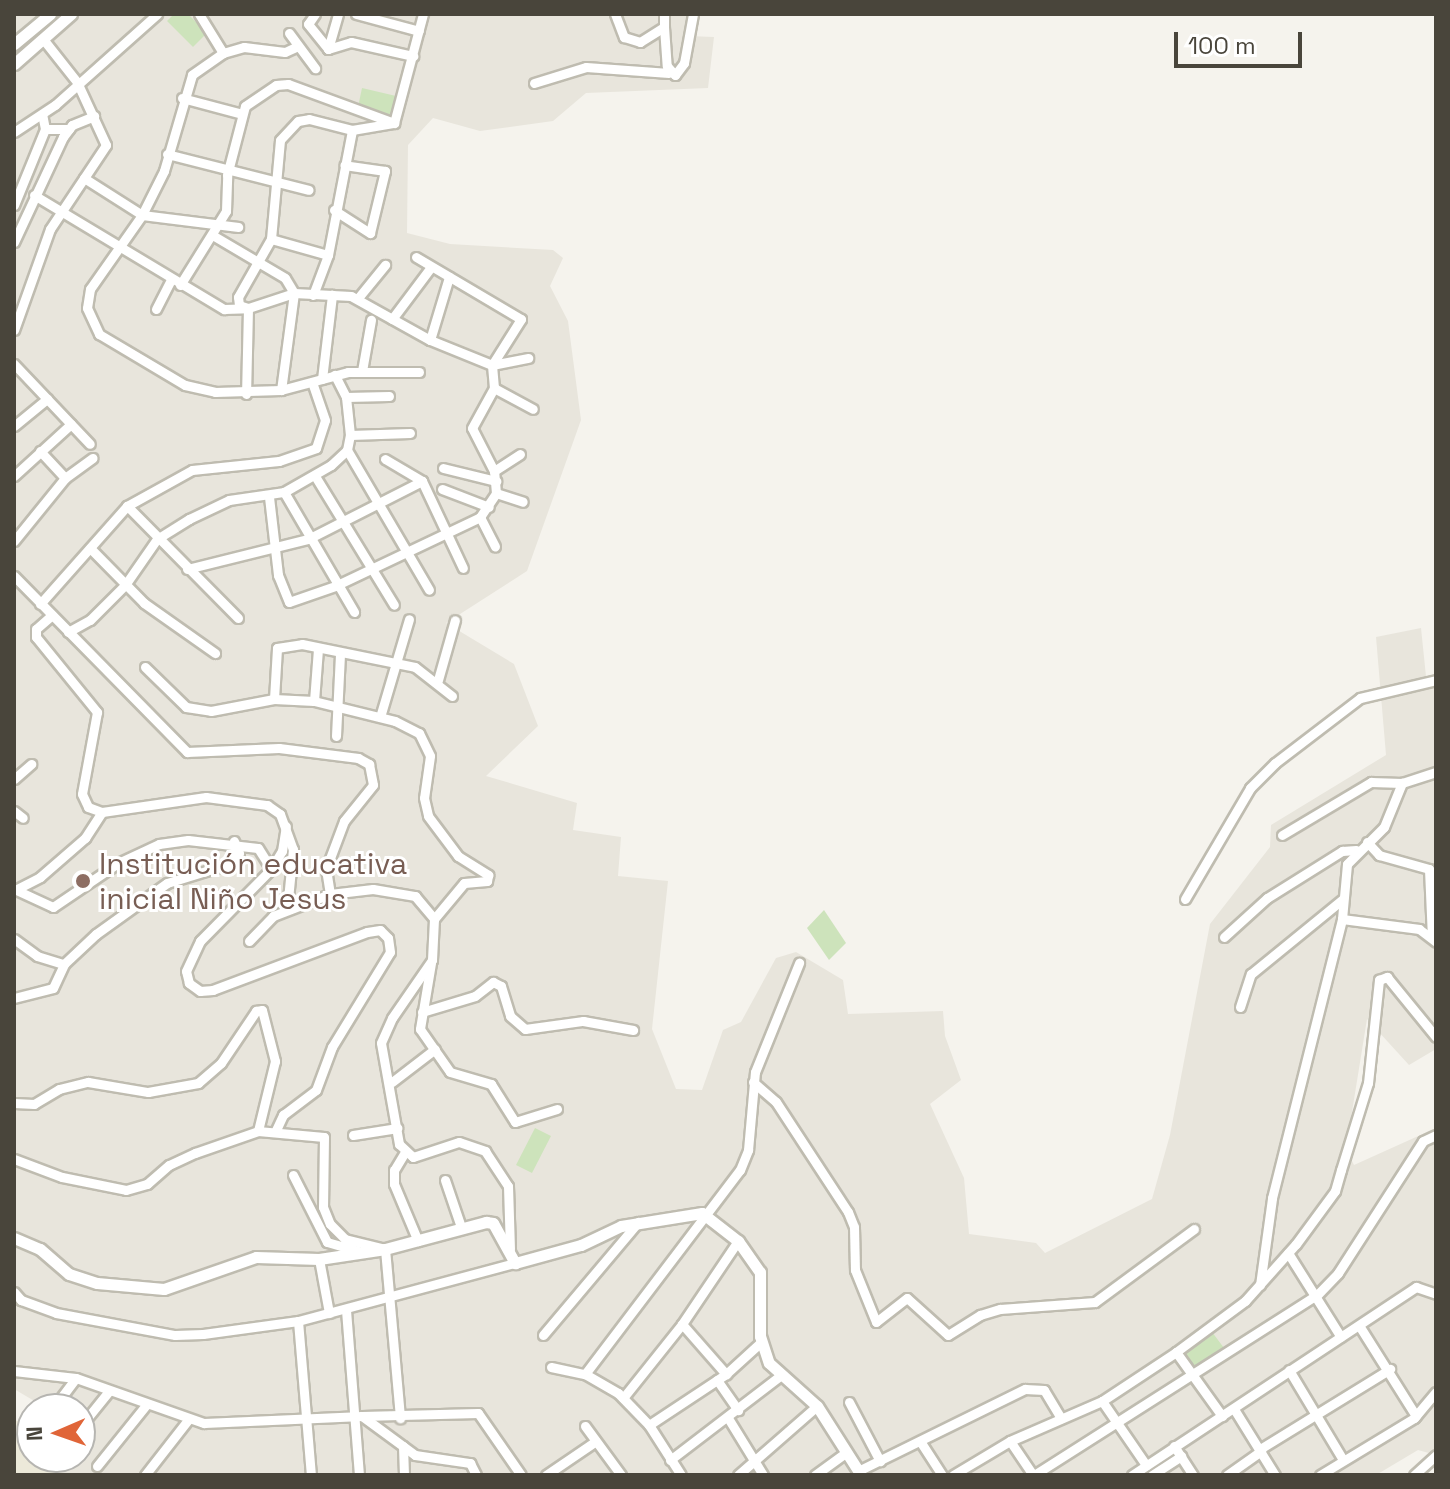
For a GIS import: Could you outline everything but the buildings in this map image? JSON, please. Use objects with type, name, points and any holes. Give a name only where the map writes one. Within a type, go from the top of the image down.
[{"type":"street","points":[[14,44],[50,14]]},
{"type":"street","points":[[14,64],[71,14]]},
{"type":"street","points":[[14,132],[42,114],[157,14]]},
{"type":"street","points":[[315,14],[308,24],[328,49]]},
{"type":"street","points":[[328,49],[338,14]]},
{"type":"street","points":[[356,14],[374,16],[419,31]]},
{"type":"street","points":[[394,123],[423,14]]},
{"type":"street","points":[[615,14],[620,30],[631,40],[646,42],[664,27]]},
{"type":"street","points":[[664,14],[669,73]]},
{"type":"street","points":[[534,83],[586,67],[669,73],[681,70],[693,14]]},
{"type":"street","points":[[205,16],[223,53]]},
{"type":"street","points":[[289,33],[315,68]]},
{"type":"street","points":[[14,330],[50,229],[106,145],[77,82],[43,39]]},
{"type":"street","points":[[328,49],[351,42],[413,56]]},
{"type":"street","points":[[298,46],[285,52],[244,47],[223,53],[192,75],[182,98],[167,154],[142,215],[90,289],[87,308],[99,334],[185,385],[246,394],[281,390],[362,371],[419,372]]},
{"type":"street","points":[[156,309],[220,225],[228,168],[242,114],[264,92],[288,84],[394,123]]},
{"type":"street","points":[[182,98],[242,114]]},
{"type":"street","points":[[14,205],[45,129],[42,114]]},
{"type":"street","points":[[45,129],[69,129],[94,116]]},
{"type":"street","points":[[248,308],[239,305],[238,291],[271,239],[280,140],[298,121],[352,130],[374,130],[394,123]]},
{"type":"street","points":[[14,242],[34,195],[69,129]]},
{"type":"street","points":[[313,295],[328,255],[334,210],[352,130]]},
{"type":"street","points":[[167,154],[309,190]]},
{"type":"street","points":[[334,210],[370,233],[385,171],[344,165]]},
{"type":"street","points":[[84,178],[142,215],[238,227]]},
{"type":"street","points":[[34,195],[224,309],[248,308],[294,293],[358,298],[430,340],[492,365],[528,358]]},
{"type":"street","points":[[214,236],[285,278],[294,293],[281,390]]},
{"type":"street","points":[[271,239],[328,255]]},
{"type":"street","points":[[416,257],[521,319],[492,365]]},
{"type":"street","points":[[358,298],[385,265]]},
{"type":"street","points":[[392,319],[431,267]]},
{"type":"street","points":[[430,340],[449,277]]},
{"type":"street","points":[[40,604],[127,506],[192,470],[279,461],[316,448],[325,420],[317,380],[332,295]]},
{"type":"street","points":[[246,394],[248,308]]},
{"type":"street","points":[[362,371],[371,320]]},
{"type":"street","points":[[14,364],[90,444]]},
{"type":"street","points":[[269,497],[274,551],[289,602],[335,586],[408,548],[480,517],[496,493],[495,476],[472,428],[494,388],[497,376],[492,365]]},
{"type":"street","points":[[68,632],[90,620],[125,585],[157,539],[229,500],[269,497],[284,492],[315,476],[347,450],[350,435],[346,397],[335,375]]},
{"type":"street","points":[[494,388],[533,409]]},
{"type":"street","points":[[346,397],[389,396]]},
{"type":"street","points":[[14,426],[47,399]]},
{"type":"street","points":[[14,476],[71,424]]},
{"type":"street","points":[[350,435],[410,433]]},
{"type":"street","points":[[347,450],[408,548],[429,590]]},
{"type":"street","points":[[40,451],[65,478]]},
{"type":"street","points":[[495,476],[520,454]]},
{"type":"street","points":[[14,541],[65,478],[93,458]]},
{"type":"street","points":[[385,459],[422,481],[463,568]]},
{"type":"street","points":[[443,468],[495,476]]},
{"type":"street","points":[[315,476],[394,605]]},
{"type":"street","points":[[187,569],[274,551],[308,539],[422,481]]},
{"type":"street","points":[[442,489],[489,507]]},
{"type":"street","points":[[284,492],[335,586],[354,612]]},
{"type":"street","points":[[496,493],[523,502]]},
{"type":"street","points":[[127,506],[238,618]]},
{"type":"street","points":[[480,517],[495,546]]},
{"type":"street","points":[[90,548],[125,585],[215,653]]},
{"type":"street","points":[[14,576],[187,752],[279,748],[369,764],[373,785],[344,821],[326,869],[330,894]]},
{"type":"street","points":[[52,615],[36,629],[36,637],[97,712],[82,794],[88,807],[102,812],[206,797],[267,805],[286,826],[293,849],[287,909]]},
{"type":"street","points":[[380,717],[400,664],[409,619]]},
{"type":"street","points":[[438,680],[455,620]]},
{"type":"street","points":[[274,699],[277,648],[302,644],[400,664],[438,680],[452,696]]},
{"type":"street","points":[[314,701],[318,649]]},
{"type":"street","points":[[336,736],[340,654]]},
{"type":"street","points":[[145,667],[186,707],[246,708],[274,699],[314,701],[380,717],[419,733],[430,756],[424,798],[428,816],[458,856],[488,875],[487,881],[464,883],[434,919],[431,963],[420,1029],[455,1076],[491,1084],[515,1122],[557,1109]]},
{"type":"street","points":[[1185,899],[1250,788],[1275,763],[1360,698],[1436,680]]},
{"type":"street","points":[[14,779],[31,764]]},
{"type":"street","points":[[1282,835],[1374,780],[1402,783],[1436,772]]},
{"type":"street","points":[[1260,1285],[1272,1198],[1342,919],[1345,871],[1356,850],[1392,815],[1402,783]]},
{"type":"street","points":[[14,811],[23,818]]},
{"type":"street","points":[[15,889],[40,877],[85,838],[102,812]]},
{"type":"street","points":[[276,1130],[283,1115],[316,1090],[332,1047],[390,952],[388,938],[380,930],[367,932],[200,991],[189,983],[186,971],[192,955],[271,869],[282,851],[286,826]]},
{"type":"street","points":[[15,889],[53,907],[118,863],[159,844],[234,841],[258,848],[271,869]]},
{"type":"street","points":[[14,998],[53,988],[64,964],[96,934],[167,883],[232,863],[239,853],[234,841]]},
{"type":"street","points":[[1367,842],[1379,855],[1429,869],[1434,940]]},
{"type":"street","points":[[1224,937],[1267,898],[1342,851],[1356,850]]},
{"type":"street","points":[[249,941],[287,909],[330,894],[399,890],[415,896],[434,919]]},
{"type":"street","points":[[1240,1007],[1251,974],[1343,899]]},
{"type":"street","points":[[1342,919],[1419,929],[1434,940]]},
{"type":"street","points":[[14,939],[37,956],[64,964]]},
{"type":"street","points":[[418,1241],[394,1184],[394,1170],[405,1152],[397,1128],[392,1082],[382,1055],[383,1031],[431,963]]},
{"type":"street","points":[[585,1374],[702,1213],[740,1170],[748,1150],[753,1082],[799,963]]},
{"type":"street","points":[[953,1475],[1010,1441],[1102,1401],[1176,1352],[1260,1285],[1288,1253],[1335,1191],[1368,1083],[1379,980],[1387,977],[1436,1037]]},
{"type":"street","points":[[422,1012],[475,996],[497,982],[510,1016],[525,1029],[583,1021],[633,1030]]},
{"type":"street","points":[[14,1103],[34,1104],[59,1089],[88,1082],[160,1092],[198,1083],[221,1063],[256,1011],[262,1010],[275,1061],[258,1131]]},
{"type":"street","points":[[392,1082],[435,1049]]},
{"type":"street","points":[[753,1082],[776,1102],[848,1212],[854,1227],[855,1270],[876,1322],[907,1298],[948,1335],[980,1315],[1000,1309],[1095,1302],[1194,1229]]},
{"type":"street","points":[[353,1135],[397,1128]]},
{"type":"street","points":[[14,1159],[62,1177],[126,1190],[147,1184],[169,1165],[195,1153],[258,1131],[276,1130],[324,1137],[323,1207],[330,1224],[345,1239],[385,1249]]},
{"type":"street","points":[[1010,1441],[1033,1475],[1118,1424],[1190,1373],[1317,1295],[1338,1273],[1423,1141],[1436,1135]]},
{"type":"street","points":[[405,1152],[421,1156],[459,1142],[485,1151],[508,1186],[510,1249]]},
{"type":"street","points":[[293,1175],[327,1242],[358,1251]]},
{"type":"street","points":[[445,1180],[461,1227]]},
{"type":"street","points":[[14,1292],[21,1300],[56,1313],[175,1335],[298,1321],[390,1300],[581,1245],[638,1222],[702,1213],[738,1241],[760,1272],[761,1342],[780,1376],[817,1406],[859,1473],[1025,1389],[1044,1390],[1061,1418]]},
{"type":"street","points":[[543,1335],[638,1222]]},
{"type":"street","points":[[14,1238],[40,1249],[69,1274],[97,1283],[164,1289],[256,1257],[319,1259],[385,1249],[461,1227],[493,1223],[515,1263]]},
{"type":"street","points":[[623,1398],[682,1324],[738,1241]]},
{"type":"street","points":[[385,1249],[400,1418]]},
{"type":"street","points":[[1288,1253],[1341,1337]]},
{"type":"street","points":[[319,1259],[329,1313]]},
{"type":"street","points":[[1132,1475],[1289,1370],[1360,1327],[1416,1287],[1436,1294]]},
{"type":"street","points":[[346,1310],[357,1416],[359,1475]]},
{"type":"street","points":[[298,1321],[311,1475]]},
{"type":"street","points":[[682,1324],[722,1377],[738,1410]]},
{"type":"street","points":[[1360,1327],[1390,1369],[1416,1416]]},
{"type":"street","points":[[649,1425],[722,1377],[761,1342]]},
{"type":"street","points":[[1176,1352],[1222,1416]]},
{"type":"street","points":[[551,1367],[585,1374],[623,1398],[649,1425],[681,1475]]},
{"type":"street","points":[[1227,1475],[1260,1450],[1390,1369]]},
{"type":"street","points":[[1289,1370],[1343,1460]]},
{"type":"street","points":[[14,1371],[76,1378],[188,1420],[307,1416],[400,1418],[478,1413],[521,1475]]},
{"type":"street","points":[[670,1460],[780,1376]]},
{"type":"street","points":[[65,1393],[76,1378]]},
{"type":"street","points":[[96,1407],[109,1391]]},
{"type":"street","points":[[1320,1475],[1416,1416],[1436,1392]]},
{"type":"street","points":[[1102,1401],[1146,1465]]},
{"type":"street","points":[[849,1402],[880,1461]]},
{"type":"street","points":[[97,1466],[146,1405]]},
{"type":"street","points":[[738,1475],[817,1406]]},
{"type":"street","points":[[1234,1409],[1275,1475]]},
{"type":"street","points":[[357,1416],[427,1460],[470,1463],[476,1475]]},
{"type":"street","points":[[728,1418],[763,1475]]},
{"type":"street","points":[[145,1475],[188,1420]]},
{"type":"street","points":[[585,1426],[615,1473]]},
{"type":"street","points":[[546,1475],[596,1441]]},
{"type":"street","points":[[920,1441],[942,1475]]},
{"type":"street","points":[[403,1446],[404,1475]]},
{"type":"street","points":[[1174,1446],[1193,1475]]},
{"type":"street","points":[[815,1475],[845,1453]]},
{"type":"street","points":[[1414,1475],[1436,1455]]},
{"type":"street","points":[[1152,1475],[1181,1456]]},
{"type":"shaded area","points":[[14,14],[695,14],[688,36],[714,37],[708,88],[586,93],[553,121],[480,131],[433,118],[408,145],[407,233],[450,244],[553,250],[563,258],[550,286],[568,321],[581,420],[527,571],[446,623],[514,664],[538,726],[486,776],[577,803],[573,830],[621,837],[618,876],[668,881],[652,1029],[676,1089],[702,1090],[723,1030],[741,1022],[776,958],[796,952],[843,980],[848,1014],[943,1011],[945,1036],[961,1080],[930,1104],[964,1178],[969,1234],[1036,1243],[1045,1253],[1152,1199],[1170,1135],[1210,924],[1270,847],[1271,825],[1386,755],[1376,637],[1421,628],[1427,686],[1436,686],[1436,867],[1425,914],[1436,915],[1436,1049],[1409,1065],[1367,1019],[1346,1149],[1354,1165],[1436,1128],[1436,1455],[1418,1450],[1376,1475],[57,1475],[96,1473],[96,1393],[21,1393],[14,1389]]},
{"type":"shaded area","points":[[14,1421],[16,1473],[57,1475],[14,1475]]},
{"type":"green space","points":[[174,14],[188,14],[207,33],[193,47],[167,21]]},
{"type":"green space","points":[[362,88],[396,96],[391,115],[358,107]]},
{"type":"green space","points":[[824,910],[846,943],[829,960],[807,928]]},
{"type":"green space","points":[[535,1128],[551,1136],[532,1173],[516,1165]]},
{"type":"green space","points":[[1212,1332],[1224,1348],[1192,1368],[1181,1351]]},
{"type":"place","name":"Institución educativa inicial Niño Jesus","points":[[83,881]]}]
